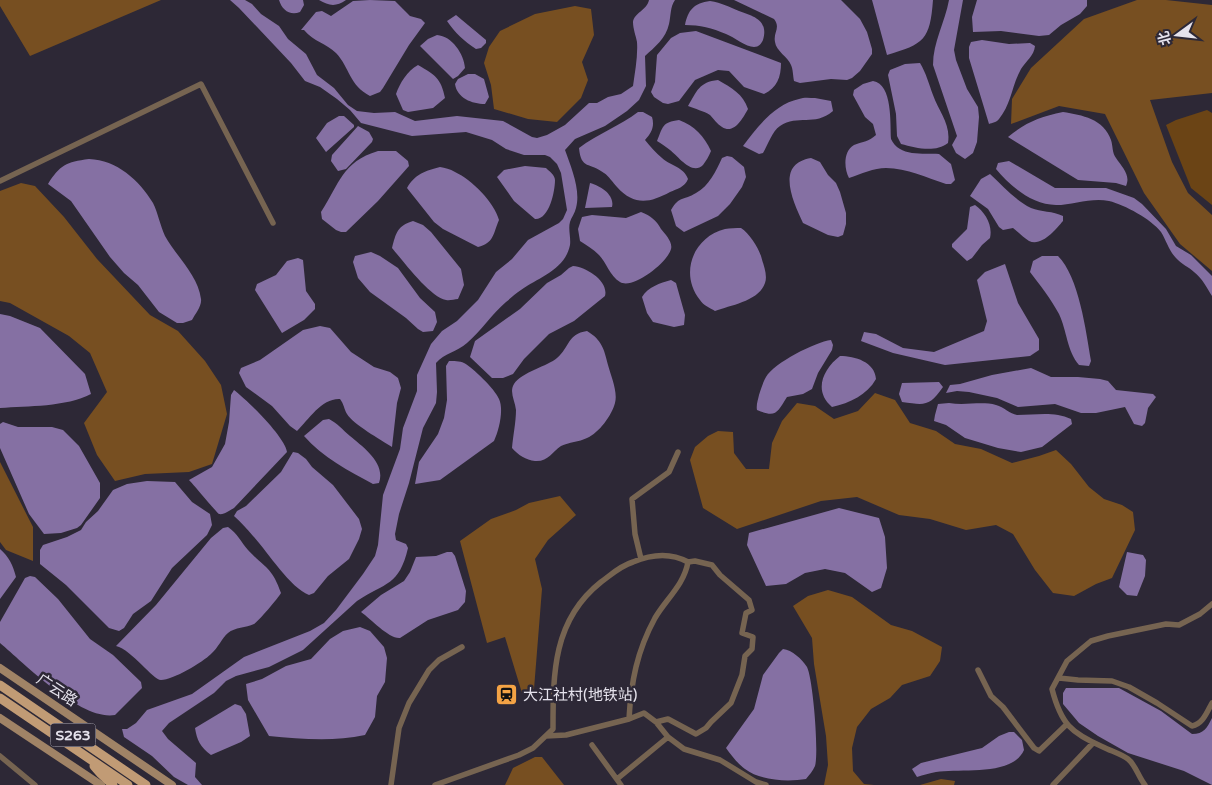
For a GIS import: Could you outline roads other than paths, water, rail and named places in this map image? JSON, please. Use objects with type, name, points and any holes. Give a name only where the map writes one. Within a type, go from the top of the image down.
[{"type":"main road","name":"广云路","points":[[0,668],[172,785]]},
{"type":"main road","name":"广云路","points":[[0,685],[146,785]]},
{"type":"main road","name":"S263","points":[[0,698],[128,785]]},
{"type":"main road","name":"S263","points":[[0,718],[101,785]]},
{"type":"main road","points":[[87,758],[113,785]]},
{"type":"street","points":[[0,182],[201,84],[273,224]]},
{"type":"street","points":[[640,559],[635,534],[632,499],[669,472],[678,452]]},
{"type":"street","points":[[435,785],[519,755],[546,736],[553,729],[553,687],[556,663],[563,635],[572,612],[590,591],[621,566],[647,556],[676,555],[688,562],[695,561],[712,565],[720,575],[749,600],[752,610],[746,614],[742,632],[752,637],[752,649],[745,656],[742,675],[731,703],[706,728],[696,734],[668,720],[656,722]]},
{"type":"street","points":[[630,719],[631,693],[637,657],[656,617],[686,573],[688,562]]},
{"type":"street","points":[[1145,785],[1139,778],[1130,760],[1080,736],[1068,724],[1057,708],[1052,689],[1068,661],[1090,641],[1166,624],[1179,626],[1200,614],[1212,604]]},
{"type":"street","points":[[391,785],[400,728],[409,703],[429,670],[440,660],[462,647]]},
{"type":"street","points":[[978,670],[991,696],[1003,707],[1034,748],[1039,751],[1068,724]]},
{"type":"street","points":[[1059,678],[1112,681],[1129,687],[1158,703],[1192,726],[1201,722],[1212,703]]},
{"type":"street","points":[[546,736],[566,735],[630,719],[644,713],[656,722],[668,737],[684,749],[720,760],[756,782],[766,785]]},
{"type":"street","points":[[617,779],[668,737]]},
{"type":"street","points":[[1053,785],[1093,742]]},
{"type":"street","points":[[592,745],[621,785]]},
{"type":"street","points":[[0,756],[35,785]]},
{"type":"place","name":"大江社村(地铁站)","points":[[507,695]]}]
